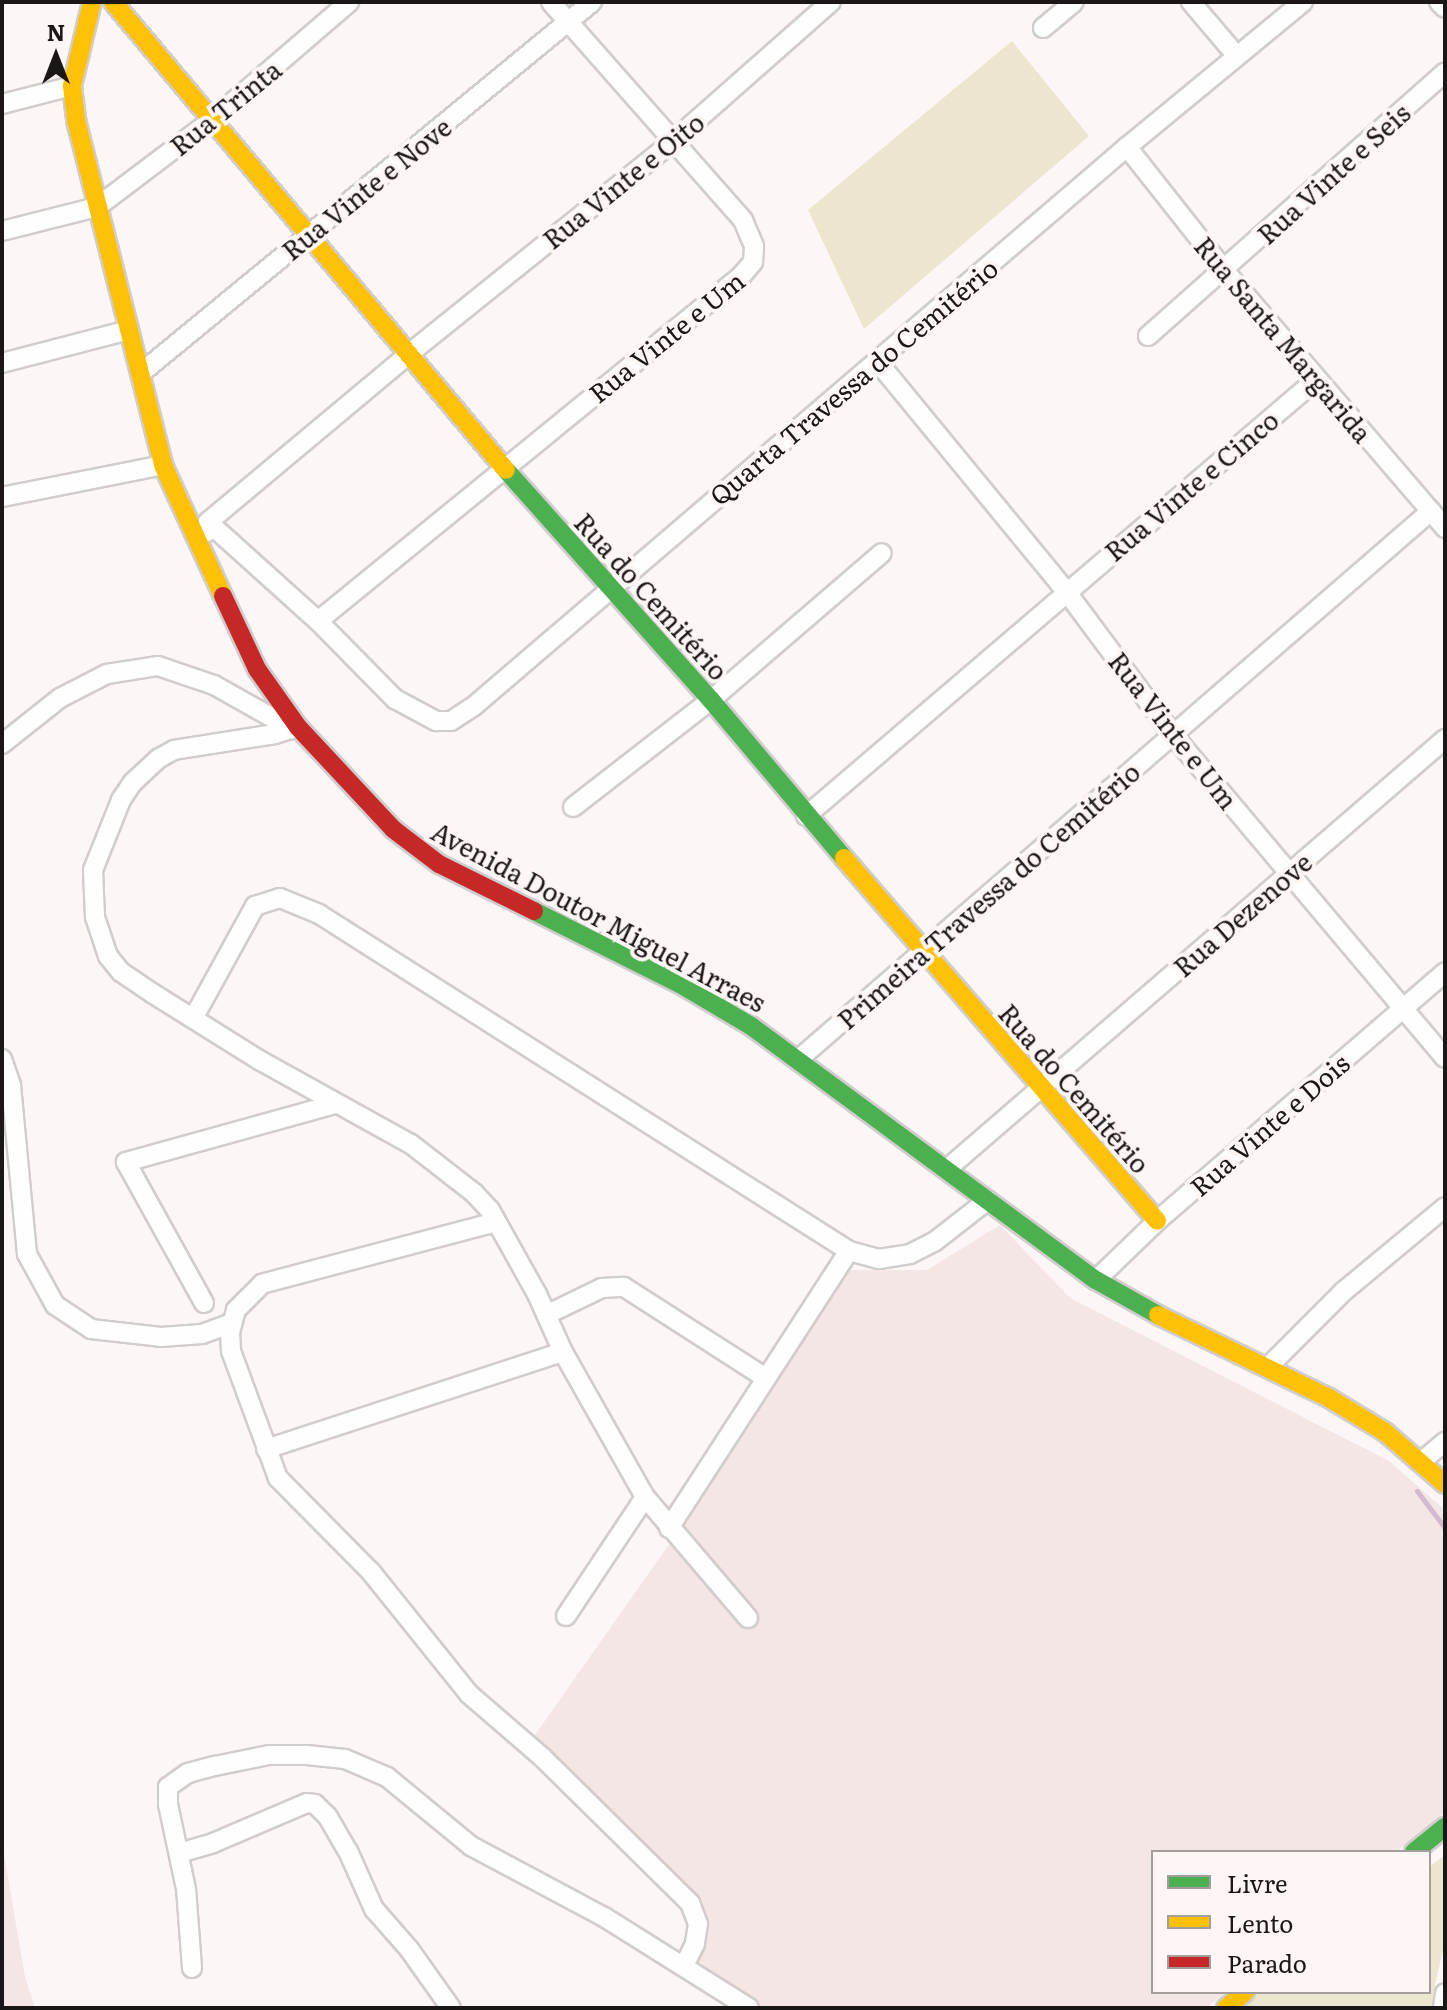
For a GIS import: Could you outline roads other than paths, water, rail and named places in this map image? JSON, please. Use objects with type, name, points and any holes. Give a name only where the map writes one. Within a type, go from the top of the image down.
[{"type":"main road","points":[[72,86],[92,2]]},
{"type":"main road","name":"Rua do Cemitério","points":[[113,2],[311,234],[505,469],[608,589],[711,700],[806,816],[1157,1221]]},
{"type":"main road","name":"Avenida Doutor Miguel Arraes","points":[[72,86],[97,207],[163,465],[257,669],[295,728],[375,811],[439,864],[680,984],[800,1058],[1096,1280],[1177,1325],[1329,1398],[1385,1432],[1445,1484]]},
{"type":"main road","points":[[1416,1850],[1445,1827]]},
{"type":"main road","points":[[1226,2008],[1243,1994]]},
{"type":"street","points":[[88,22],[113,2]]},
{"type":"street","name":"Rua Trinta","points":[[97,207],[212,120],[349,2]]},
{"type":"street","name":"Rua Vinte e Um","points":[[318,621],[741,276],[753,262],[754,246],[743,220],[551,2]]},
{"type":"street","name":"Rua Vinte e Nove","points":[[141,373],[592,2]]},
{"type":"street","name":"Rua Vinte e Oito","points":[[208,522],[410,353],[672,142],[831,2]]},
{"type":"street","points":[[1043,28],[1074,2]]},
{"type":"street","points":[[1191,2],[1236,55]]},
{"type":"street","name":"Quarta Travessa do Cemitério","points":[[318,621],[395,699],[436,721],[451,721],[474,706],[1127,147],[1303,2]]},
{"type":"street","points":[[1439,2],[1445,8]]},
{"type":"street","name":"Rua Vinte e Seis","points":[[1148,336],[1445,72]]},
{"type":"street","points":[[2,104],[72,86]]},
{"type":"street","name":"Rua Santa Margarida","points":[[1127,147],[1224,270],[1445,528]]},
{"type":"street","points":[[2,231],[97,207]]},
{"type":"street","points":[[2,363],[129,330]]},
{"type":"street","name":"Rua Vinte e Um","points":[[877,361],[1066,591],[1173,735],[1445,1058]]},
{"type":"street","name":"Rua Vinte e Cinco","points":[[806,816],[1316,380]]},
{"type":"street","points":[[2,497],[163,465]]},
{"type":"street","name":"Primeira Travessa do Cemitério","points":[[800,1058],[1431,511]]},
{"type":"street","points":[[203,552],[208,522]]},
{"type":"street","points":[[208,522],[318,621]]},
{"type":"street","points":[[573,807],[711,700],[882,553]]},
{"type":"street","points":[[2,744],[60,698],[107,674],[158,666],[214,685],[295,728]]},
{"type":"street","points":[[295,728],[246,740],[194,745],[158,759],[133,782],[121,800],[93,870],[95,917],[108,956],[121,972],[335,1104],[395,1135],[440,1165],[474,1193],[496,1222],[548,1314],[563,1352],[645,1497],[748,1618]]},
{"type":"street","name":"Rua Dezenove","points":[[947,1169],[1445,739]]},
{"type":"street","points":[[194,1017],[255,906],[280,898],[319,914],[849,1251],[879,1259],[910,1254],[934,1242],[988,1200]]},
{"type":"street","name":"Rua Vinte e Dois","points":[[1096,1280],[1157,1221],[1445,972]]},
{"type":"street","points":[[2,1059],[11,1085],[27,1254],[55,1305],[91,1329],[161,1337],[202,1334],[232,1323]]},
{"type":"street","points":[[204,1303],[126,1162],[335,1104]]},
{"type":"street","points":[[1268,1367],[1344,1291],[1445,1207]]},
{"type":"street","points":[[496,1222],[262,1284],[242,1302],[232,1323],[231,1351],[278,1478],[379,1581],[469,1694],[542,1757],[684,1896],[698,1924],[695,1944],[684,1966]]},
{"type":"street","points":[[669,1528],[764,1377],[849,1251]]},
{"type":"street","points":[[548,1314],[602,1288],[624,1287],[764,1377]]},
{"type":"street","points":[[266,1449],[563,1352]]},
{"type":"street","points":[[1422,1461],[1445,1442]]},
{"type":"street","points":[[566,1616],[645,1497]]},
{"type":"street","points":[[192,1968],[186,1889],[167,1792],[181,1776],[269,1755],[345,1759],[387,1777],[471,1846],[604,1917],[749,2008]]},
{"type":"street","points":[[179,1853],[213,1843],[307,1803],[315,1804],[328,1817],[348,1851],[374,1909],[409,1949],[451,2008]]},
{"type":"street","points":[[1443,2008],[1445,1993]]},
{"type":"waterway","points":[[1417,1491],[1445,1528]]}]
